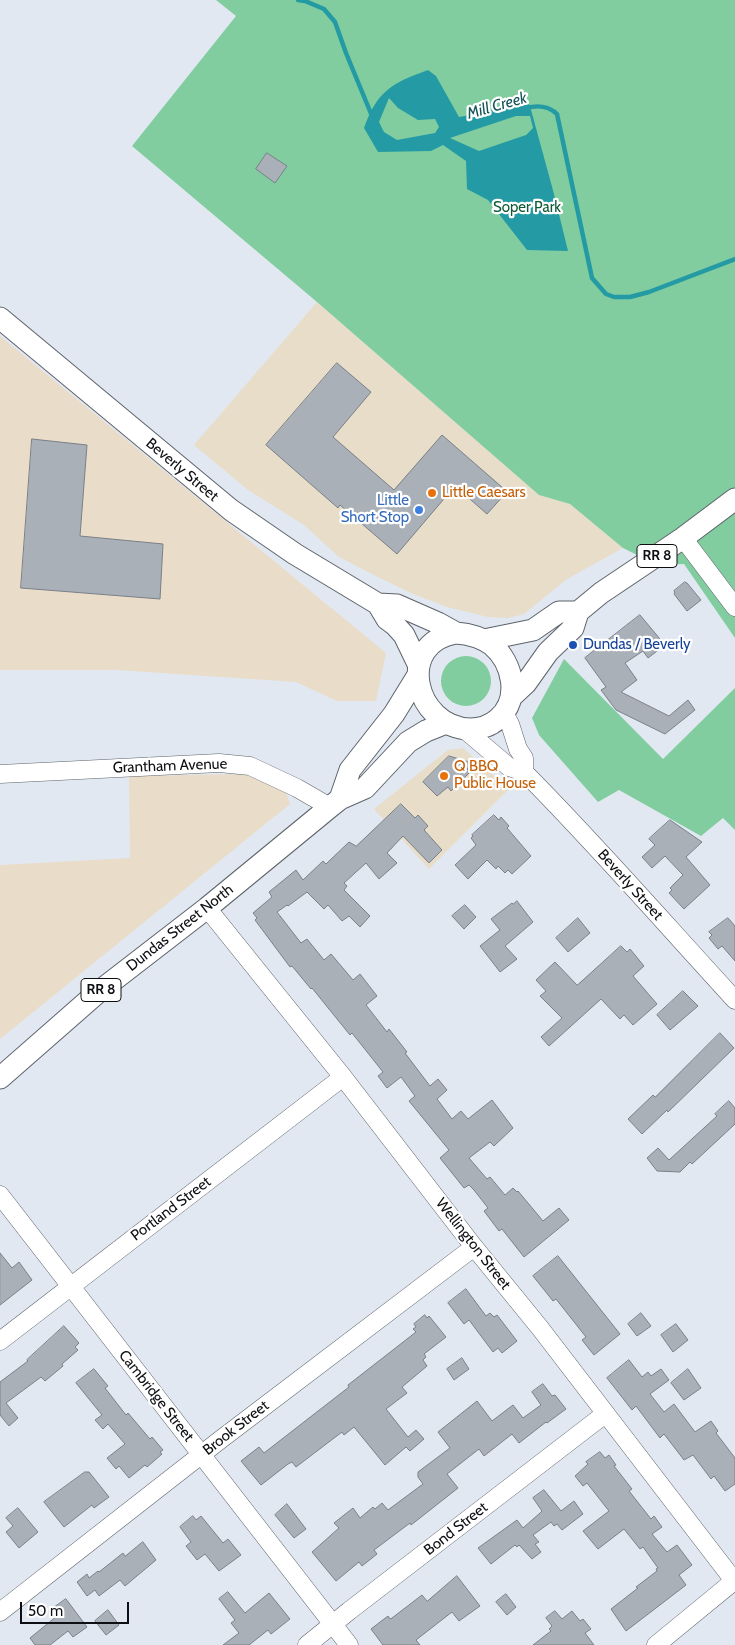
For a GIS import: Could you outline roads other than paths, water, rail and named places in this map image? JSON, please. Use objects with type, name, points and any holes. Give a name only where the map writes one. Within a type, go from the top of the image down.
[{"type":"main road","name":"Beverly Street","points":[[0,318],[230,510],[295,554],[378,604],[387,619],[404,635],[419,670]]},
{"type":"main road","name":"RR 8","points":[[507,705],[526,683],[548,652],[573,628],[578,612],[735,499]]},
{"type":"main road","name":"Beverly Street","points":[[378,604],[397,604],[456,633]]},
{"type":"main road","points":[[484,640],[532,630],[559,612],[578,612]]},
{"type":"main road","points":[[456,633],[475,636],[484,640],[499,652],[508,669],[512,687],[507,705],[498,719],[482,727],[455,726],[438,717],[426,702],[419,684],[419,670],[422,657],[432,643],[448,635],[456,633]]},
{"type":"main road","points":[[335,803],[350,770],[394,714],[419,670]]},
{"type":"main road","name":"Dundas Street North","points":[[0,1078],[97,994],[207,908],[335,803],[365,788],[408,742],[426,731],[455,726]]},
{"type":"street","points":[[683,538],[735,607]]},
{"type":"street","points":[[507,705],[524,758],[524,772]]},
{"type":"street","name":"Beverly Street","points":[[455,726],[509,767],[524,772],[578,826],[609,863],[735,1000]]},
{"type":"street","name":"Grantham Avenue","points":[[0,774],[219,763],[250,766],[335,803]]},
{"type":"street","name":"Wellington Street","points":[[207,908],[343,1077],[474,1247],[540,1328],[735,1582]]},
{"type":"street","name":"Portland Street","points":[[0,1341],[343,1077]]},
{"type":"street","name":"Cambridge Street","points":[[0,1195],[349,1645]]},
{"type":"street","name":"Brook Street","points":[[0,1612],[474,1247]]},
{"type":"street","name":"Bond Street","points":[[307,1645],[605,1414]]},
{"type":"street","points":[[656,1645],[735,1582]]},
{"type":"water","points":[[428,70],[436,76],[459,117],[486,112],[524,98],[530,106],[568,251],[527,250],[488,200],[467,189],[466,161],[443,145],[431,151],[378,152],[364,128],[374,105],[395,84]],"holes":[[[389,98],[398,108],[418,120],[435,119],[439,127],[435,133],[397,140],[384,132],[379,122]],[[516,116],[530,116],[533,128],[526,135],[479,151],[450,138]]]},
{"type":"waterway","name":"Mill Creek","points":[[298,0],[324,9],[335,22],[372,116]]},
{"type":"waterway","name":"Mill Creek","points":[[526,108],[543,107],[557,114],[592,278],[606,294],[614,297],[630,297],[649,292],[735,259]]},
{"type":"place","name":"Little Caesars","points":[[432,493]]},
{"type":"place","name":"Little Short Stop","points":[[419,510]]},
{"type":"place","name":"Dundas / Beverly","points":[[573,645]]},
{"type":"place","name":"Q BBQ Public House","points":[[444,776]]},
{"type":"park label","name":"Soper Park","points":[[527,208]]}]
